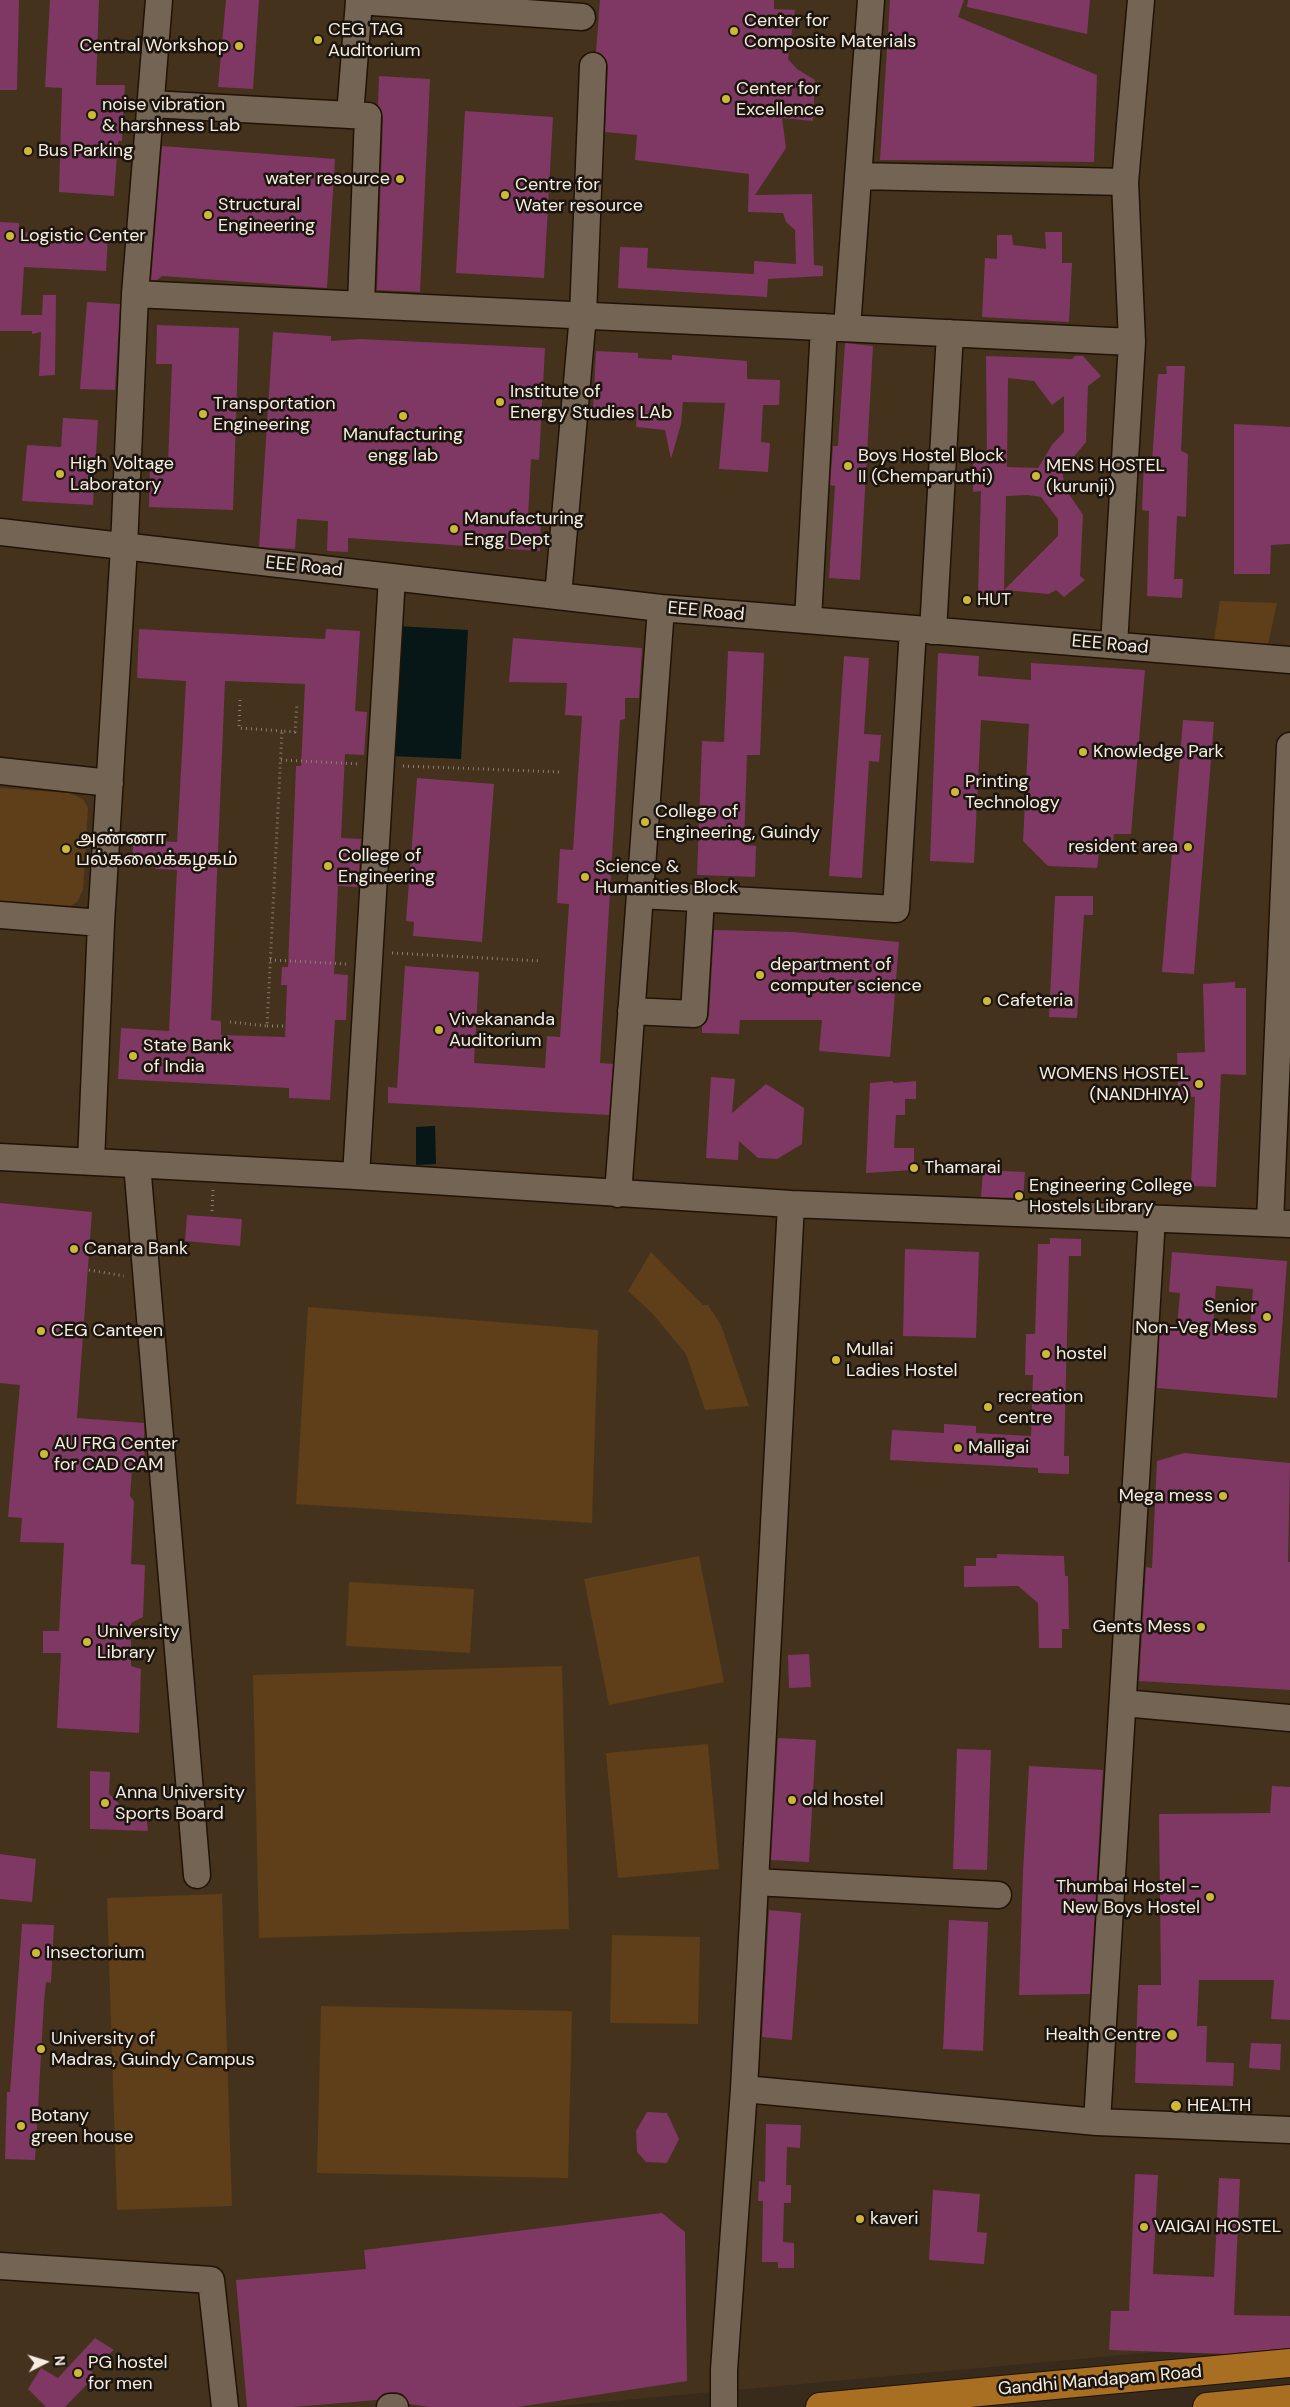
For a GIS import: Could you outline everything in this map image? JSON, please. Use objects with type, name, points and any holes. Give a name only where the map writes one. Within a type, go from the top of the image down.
[{"type":"main road","name":"Gandhi Mandapam Road","points":[[820,2407],[1290,2363]]},
{"type":"main road","name":"Gandhi Mandapam Road","points":[[1206,2407],[1290,2399]]},
{"type":"lane","points":[[91,1162],[101,923],[124,547],[135,294],[159,0]]},
{"type":"lane","points":[[808,620],[835,327],[858,176],[871,0]]},
{"type":"lane","points":[[1114,645],[1132,342],[1125,182],[1141,0]]},
{"type":"lane","points":[[350,116],[358,1],[582,17]]},
{"type":"lane","points":[[558,596],[583,315],[593,66]]},
{"type":"lane","points":[[151,104],[368,116],[361,304]]},
{"type":"lane","points":[[858,176],[1125,182]]},
{"type":"lane","points":[[135,294],[1132,342]]},
{"type":"lane","points":[[640,895],[896,909],[950,333]]},
{"type":"lane","name":"EEE Road","points":[[0,532],[661,608],[1290,660]]},
{"type":"lane","points":[[356,1176],[392,576]]},
{"type":"lane","points":[[618,1194],[661,608]]},
{"type":"lane","points":[[0,1157],[356,1176],[791,1204],[1280,1224],[1290,746]]},
{"type":"lane","points":[[0,771],[110,783]]},
{"type":"lane","points":[[631,1011],[694,1014],[701,898]]},
{"type":"lane","points":[[0,915],[101,923]]},
{"type":"lane","points":[[137,1164],[198,1875]]},
{"type":"lane","points":[[724,2407],[724,2370],[744,2089],[791,1204]]},
{"type":"lane","points":[[1097,2122],[1152,1218]]},
{"type":"lane","points":[[1123,1703],[1290,1718]]},
{"type":"lane","points":[[755,1882],[998,1895]]},
{"type":"lane","points":[[744,2089],[1097,2122],[1290,2130]]},
{"type":"lane","points":[[0,2266],[211,2280],[225,2407]]},
{"type":"lane","points":[[390,2407],[395,2407]]},
{"type":"path","points":[[240,700],[239,728],[295,732],[297,703]]},
{"type":"path","points":[[267,1026],[282,731]]},
{"type":"path","points":[[280,760],[560,772]]},
{"type":"path","points":[[270,960],[370,958],[541,961]]},
{"type":"path","points":[[230,1022],[287,1026]]},
{"type":"path","points":[[89,1270],[147,1278]]},
{"type":"shaded area","name":"College of Engineering, Guindy","points":[[0,0],[1290,0],[1290,2340],[546,2407],[0,2407]]},
{"type":"shaded area","points":[[1220,601],[1277,603],[1267,649],[1213,647]]},
{"type":"shaded area","points":[[397,626],[468,630],[461,759],[390,756]]},
{"type":"shaded area","points":[[0,788],[70,793],[83,799],[88,808],[83,890],[77,902],[69,907],[0,903]]},
{"type":"shaded area","points":[[435,1126],[436,1164],[416,1165],[416,1127]]},
{"type":"shaded area","points":[[651,1252],[703,1305],[708,1305],[721,1325],[749,1406],[705,1410],[686,1354],[652,1313],[628,1291]]},
{"type":"shaded area","points":[[308,1307],[598,1330],[592,1523],[296,1504]]},
{"type":"shaded area","points":[[699,1556],[724,1682],[609,1705],[584,1579]]},
{"type":"shaded area","points":[[349,1582],[474,1589],[470,1653],[346,1646]]},
{"type":"shaded area","points":[[562,1666],[569,1929],[259,1938],[253,1675]]},
{"type":"shaded area","points":[[708,1744],[719,1869],[618,1878],[606,1753]]},
{"type":"shaded area","points":[[222,1894],[232,2206],[117,2210],[107,1898]]},
{"type":"shaded area","points":[[612,1935],[700,1937],[698,2024],[610,2023]]},
{"type":"shaded area","points":[[321,2006],[572,2011],[568,2178],[317,2173]]},
{"type":"building","points":[[0,0],[19,0],[17,90],[0,90]]},
{"type":"building","name":"noise vibration & harshness Lab","points":[[50,0],[99,0],[96,85],[125,85],[122,141],[118,141],[114,196],[59,192],[62,88],[45,87]]},
{"type":"building","name":"Central Workshop","points":[[226,0],[259,0],[253,89],[218,87]]},
{"type":"building","name":"Center for Excellence","points":[[600,0],[774,0],[774,9],[795,10],[788,59],[797,69],[815,80],[813,121],[782,118],[786,148],[755,195],[812,194],[814,265],[823,266],[823,276],[768,279],[767,297],[618,288],[620,247],[648,248],[647,268],[754,274],[754,261],[796,264],[795,230],[786,222],[783,213],[748,212],[749,174],[635,160],[637,135],[605,132],[608,66],[606,59],[596,52]]},
{"type":"building","points":[[890,0],[964,0],[958,17],[1097,75],[1094,162],[880,160]]},
{"type":"building","points":[[968,0],[1090,0],[1087,34],[967,7]]},
{"type":"building","name":"water resource","points":[[379,76],[430,79],[420,292],[377,290],[383,117],[378,105]]},
{"type":"building","name":"Centre for Water resource","points":[[465,111],[553,117],[544,278],[456,273]]},
{"type":"building","name":"Structural Engineering","points":[[162,146],[335,159],[327,288],[162,276],[157,280],[151,280]]},
{"type":"building","points":[[0,222],[19,223],[19,232],[108,236],[106,271],[24,267],[21,315],[42,315],[43,295],[56,295],[55,375],[39,376],[41,332],[32,334],[32,331],[0,331]]},
{"type":"building","points":[[1045,232],[1062,232],[1062,263],[1072,263],[1069,322],[982,317],[985,258],[997,259],[997,235],[1012,235],[1013,245],[1046,249]]},
{"type":"building","points":[[87,302],[120,304],[115,390],[80,389]]},
{"type":"building","name":"Transportation Engineering","points":[[157,325],[239,328],[233,510],[149,507],[150,463],[168,464],[172,364],[156,364]]},
{"type":"building","points":[[273,332],[331,336],[331,341],[361,339],[545,348],[539,460],[531,459],[528,518],[541,518],[540,551],[348,538],[348,552],[327,551],[328,521],[297,519],[295,549],[259,547]]},
{"type":"building","name":"Boys Hostel Block II (Chemparuthi)","points":[[845,343],[873,346],[860,580],[829,578],[835,486],[830,485],[833,446],[838,446]]},
{"type":"building","points":[[596,351],[638,353],[638,358],[672,360],[672,355],[747,361],[747,379],[780,380],[779,405],[763,405],[761,442],[770,443],[768,472],[719,469],[725,403],[683,402],[681,424],[671,459],[665,430],[636,427],[637,411],[593,409]]},
{"type":"building","points":[[986,356],[1072,359],[1075,356],[1083,356],[1101,376],[1088,386],[1086,442],[1062,471],[1065,488],[1083,515],[1080,576],[1085,580],[1064,597],[1056,590],[1049,594],[1004,590],[1004,595],[978,593],[981,491],[973,492],[973,459],[987,458]],"holes":[[[1008,378],[1034,381],[1052,405],[1064,396],[1064,432],[1052,445],[1038,468],[1007,467]],[[1028,495],[1041,497],[1058,519],[1058,536],[1004,590],[1006,496]]]},
{"type":"building","points":[[1166,366],[1185,366],[1181,451],[1188,454],[1186,517],[1177,516],[1174,579],[1183,579],[1182,598],[1147,596],[1149,511],[1142,510],[1144,461],[1152,462],[1158,374],[1167,374]]},
{"type":"building","name":"High Voltage Laboratory","points":[[63,418],[98,420],[93,505],[22,501],[27,445],[61,447]]},
{"type":"building","points":[[1234,424],[1290,427],[1290,544],[1271,545],[1270,574],[1234,574]]},
{"type":"building","name":"College of Engineering","points":[[139,629],[325,639],[326,629],[360,631],[355,711],[367,712],[364,755],[345,754],[341,838],[361,839],[358,887],[338,886],[334,974],[348,975],[346,1020],[335,1020],[330,1100],[289,1098],[289,1088],[118,1079],[121,1028],[169,1031],[177,870],[155,869],[155,863],[132,862],[133,844],[156,846],[156,841],[177,842],[186,681],[137,678]],"holes":[[[225,681],[305,684],[301,766],[296,766],[288,967],[282,967],[281,985],[287,985],[285,1037],[221,1035],[221,1021],[211,1020]]]},
{"type":"building","name":"Science & Humanities Block","points":[[513,638],[642,648],[639,698],[625,698],[625,719],[620,720],[600,1063],[613,1064],[609,1115],[388,1103],[388,1087],[397,1088],[405,966],[479,972],[474,1063],[545,1068],[547,1036],[560,1037],[569,904],[557,903],[560,849],[573,850],[582,716],[565,715],[567,683],[509,682]]},
{"type":"building","points":[[728,651],[764,653],[760,755],[747,755],[744,845],[756,846],[755,877],[697,875],[702,741],[724,742]]},
{"type":"building","name":"Knowledge Park","points":[[938,653],[979,656],[978,676],[1031,680],[1031,663],[1145,670],[1131,834],[1114,834],[1112,854],[1099,854],[1097,868],[1048,866],[1023,841],[1029,724],[981,720],[974,863],[930,861]]},
{"type":"building","points":[[844,656],[869,658],[864,734],[881,735],[879,762],[869,761],[862,878],[829,876]]},
{"type":"building","name":"resident area","points":[[1183,720],[1214,722],[1194,974],[1162,972]]},
{"type":"building","points":[[417,778],[494,784],[482,942],[413,936],[414,922],[406,921]]},
{"type":"building","points":[[1055,896],[1093,896],[1093,915],[1084,915],[1077,1018],[1049,1017]]},
{"type":"building","points":[[714,930],[793,932],[899,942],[890,1057],[819,1051],[822,1020],[740,1020],[739,1034],[702,1033],[702,1026],[707,1022],[709,1015]]},
{"type":"building","name":"WOMENS HOSTEL (NANDHIYA)","points":[[1235,982],[1235,988],[1246,988],[1246,1075],[1221,1074],[1216,1187],[1191,1186],[1195,1097],[1178,1096],[1177,1053],[1205,1052],[1203,984]]},
{"type":"building","points":[[711,1077],[735,1079],[732,1113],[766,1084],[804,1108],[802,1144],[777,1159],[758,1158],[739,1141],[738,1160],[706,1158]]},
{"type":"building","points":[[893,1081],[893,1083],[916,1081],[916,1099],[905,1099],[905,1115],[896,1115],[894,1148],[914,1148],[914,1170],[866,1173],[870,1083]]},
{"type":"building","points":[[983,1170],[1025,1172],[1023,1198],[981,1197]]},
{"type":"building","points":[[0,1203],[92,1212],[77,1418],[144,1423],[145,1470],[132,1469],[130,1496],[134,1501],[131,1564],[145,1565],[143,1617],[131,1623],[131,1666],[141,1669],[139,1733],[57,1728],[61,1653],[43,1653],[43,1631],[59,1631],[64,1543],[20,1542],[22,1518],[8,1517],[20,1385],[0,1383]]},
{"type":"building","points":[[187,1215],[242,1219],[240,1246],[185,1241]]},
{"type":"building","name":"hostel","points":[[1050,1238],[1081,1239],[1081,1256],[1069,1256],[1064,1456],[1069,1456],[1069,1474],[1038,1473],[1038,1468],[890,1460],[892,1430],[944,1433],[944,1424],[976,1426],[976,1433],[1031,1436],[1033,1375],[1025,1375],[1026,1334],[1035,1334],[1038,1244],[1050,1244]]},
{"type":"building","points":[[905,1249],[979,1252],[976,1338],[903,1336]]},
{"type":"building","name":"Senior Non-Veg Mess","points":[[1172,1252],[1287,1261],[1277,1398],[1157,1388],[1160,1326],[1177,1327],[1180,1293],[1169,1292]],"holes":[[[1216,1286],[1253,1289],[1250,1328],[1244,1327],[1244,1332],[1213,1329]]]},
{"type":"building","points":[[1184,1453],[1290,1463],[1288,1562],[1290,1562],[1290,1690],[1139,1681],[1146,1567],[1152,1568],[1157,1461]]},
{"type":"building","points":[[997,1554],[1064,1556],[1065,1576],[1068,1576],[1069,1629],[1062,1629],[1062,1648],[1039,1648],[1038,1603],[1018,1586],[964,1587],[964,1566],[976,1566],[976,1558],[997,1558]]},
{"type":"building","points":[[809,1654],[811,1687],[789,1688],[788,1655]]},
{"type":"building","name":"old hostel","points":[[778,1738],[816,1740],[809,1862],[771,1860]]},
{"type":"building","points":[[957,1749],[991,1750],[987,1870],[953,1869]]},
{"type":"building","points":[[1029,1766],[1103,1770],[1090,1994],[1019,1995]]},
{"type":"building","name":"Anna University Sports Board","points":[[90,1771],[110,1772],[109,1794],[130,1814],[146,1813],[148,1831],[90,1829]]},
{"type":"building","points":[[1272,1786],[1290,1787],[1290,2020],[1271,2019],[1274,1980],[1199,1980],[1197,2026],[1207,2026],[1206,2062],[1234,2063],[1233,2086],[1135,2083],[1138,1985],[1161,1985],[1159,1814],[1270,1813]]},
{"type":"building","points":[[0,1854],[36,1859],[32,1902],[0,1899]]},
{"type":"building","points":[[769,1910],[801,1913],[792,2040],[762,2037]]},
{"type":"building","points":[[949,1920],[988,1922],[983,2051],[943,2049]]},
{"type":"building","points":[[22,1924],[54,1925],[51,1983],[46,1982],[44,2002],[35,2160],[5,2159],[7,2092],[10,2092]]},
{"type":"building","points":[[1251,2043],[1281,2044],[1280,2070],[1249,2068]]},
{"type":"building","points":[[647,2112],[667,2113],[679,2139],[667,2163],[646,2162],[637,2152],[636,2131]]},
{"type":"building","points":[[766,2124],[801,2125],[800,2148],[787,2147],[786,2185],[791,2185],[791,2203],[784,2203],[783,2242],[794,2243],[794,2268],[778,2268],[778,2262],[762,2262],[763,2201],[758,2201],[759,2181],[765,2182]]},
{"type":"building","points":[[1135,2174],[1158,2175],[1153,2274],[1214,2277],[1219,2178],[1240,2179],[1234,2315],[1290,2316],[1290,2348],[1224,2354],[1109,2350],[1111,2311],[1129,2311]]},
{"type":"building","points":[[933,2190],[980,2194],[977,2232],[987,2233],[984,2264],[929,2260]]},
{"type":"building","points":[[662,2213],[685,2232],[687,2381],[518,2407],[429,2407],[409,2404],[403,2394],[395,2392],[383,2394],[377,2400],[294,2407],[247,2407],[236,2280],[366,2269],[364,2250]]},
{"type":"building","name":"PG hostel for men","points":[[95,2338],[114,2350],[90,2369],[95,2376],[65,2407],[46,2407],[28,2389],[41,2368],[58,2378]]},
{"type":"place","name":"Center for Composite Materials","points":[[734,31]]},
{"type":"place","name":"CEG TAG Auditorium","points":[[318,40]]},
{"type":"place","name":"Central Workshop","points":[[239,46]]},
{"type":"place","name":"Center for Excellence","points":[[726,99]]},
{"type":"place","name":"noise vibration & harshness Lab","points":[[92,115]]},
{"type":"place","name":"Bus Parking","points":[[28,151]]},
{"type":"place","name":"water resource","points":[[400,179]]},
{"type":"place","name":"Centre for Water resource","points":[[505,195]]},
{"type":"place","name":"Structural Engineering","points":[[208,215]]},
{"type":"place","name":"Logistic Center","points":[[10,236]]},
{"type":"place","name":"Institute of Energy Studies LAb","points":[[500,402]]},
{"type":"place","name":"Transportation Engineering","points":[[203,414]]},
{"type":"place","name":"Manufacturing engg lab","points":[[403,416]]},
{"type":"place","name":"Boys Hostel Block II (Chemparuthi)","points":[[848,466]]},
{"type":"place","name":"High Voltage Laboratory","points":[[60,474]]},
{"type":"place","name":"MENS HOSTEL (kurunji)","points":[[1036,476]]},
{"type":"place","name":"Manufacturing Engg Dept","points":[[454,529]]},
{"type":"place","name":"HUT","points":[[967,600]]},
{"type":"place","name":"Knowledge Park","points":[[1083,752]]},
{"type":"place","name":"Printing Technology","points":[[955,792]]},
{"type":"place","name":"College of Engineering, Guindy","points":[[645,822]]},
{"type":"place","name":"resident area","points":[[1188,847]]},
{"type":"place","name":"அண்ணா பல்கலைக்கழகம்","points":[[66,849]]},
{"type":"place","name":"College of Engineering","points":[[328,866]]},
{"type":"place","name":"Science & Humanities Block","points":[[585,877]]},
{"type":"place","name":"department of computer science","points":[[760,975]]},
{"type":"place","name":"Cafeteria","points":[[987,1001]]},
{"type":"place","name":"Vivekananda Auditorium","points":[[439,1030]]},
{"type":"place","name":"State Bank of India","points":[[133,1056]]},
{"type":"place","name":"WOMENS HOSTEL (NANDHIYA)","points":[[1199,1084]]},
{"type":"place","name":"Thamarai","points":[[914,1168]]},
{"type":"place","name":"Engineering College Hostels Library","points":[[1019,1196]]},
{"type":"place","name":"Canara Bank","points":[[74,1249]]},
{"type":"place","name":"Senior Non-Veg Mess","points":[[1267,1317]]},
{"type":"place","name":"CEG Canteen","points":[[41,1331]]},
{"type":"place","name":"hostel","points":[[1046,1354]]},
{"type":"place","name":"Mullai Ladies Hostel","points":[[836,1360]]},
{"type":"place","name":"recreation centre","points":[[988,1407]]},
{"type":"place","name":"Malligai","points":[[958,1448]]},
{"type":"place","name":"AU FRG Center for CAD CAM","points":[[44,1454]]},
{"type":"place","name":"Mega mess","points":[[1223,1496]]},
{"type":"place","name":"Gents Mess","points":[[1201,1627]]},
{"type":"place","name":"University Library","points":[[87,1642]]},
{"type":"place","name":"old hostel","points":[[792,1800]]},
{"type":"place","name":"Anna University Sports Board","points":[[105,1803]]},
{"type":"place","name":"Thumbai Hostel - New Boys Hostel","points":[[1210,1897]]},
{"type":"place","name":"Insectorium","points":[[36,1953]]},
{"type":"place","name":"Health Centre","points":[[1172,2035]]},
{"type":"place","name":"University of Madras, Guindy Campus","points":[[41,2049]]},
{"type":"place","name":"HEALTH","points":[[1176,2106]]},
{"type":"place","name":"Botany green house","points":[[21,2126]]},
{"type":"place","name":"kaveri","points":[[860,2219]]},
{"type":"place","name":"VAIGAI HOSTEL","points":[[1144,2227]]},
{"type":"place","name":"PG hostel for men","points":[[78,2373]]}]
